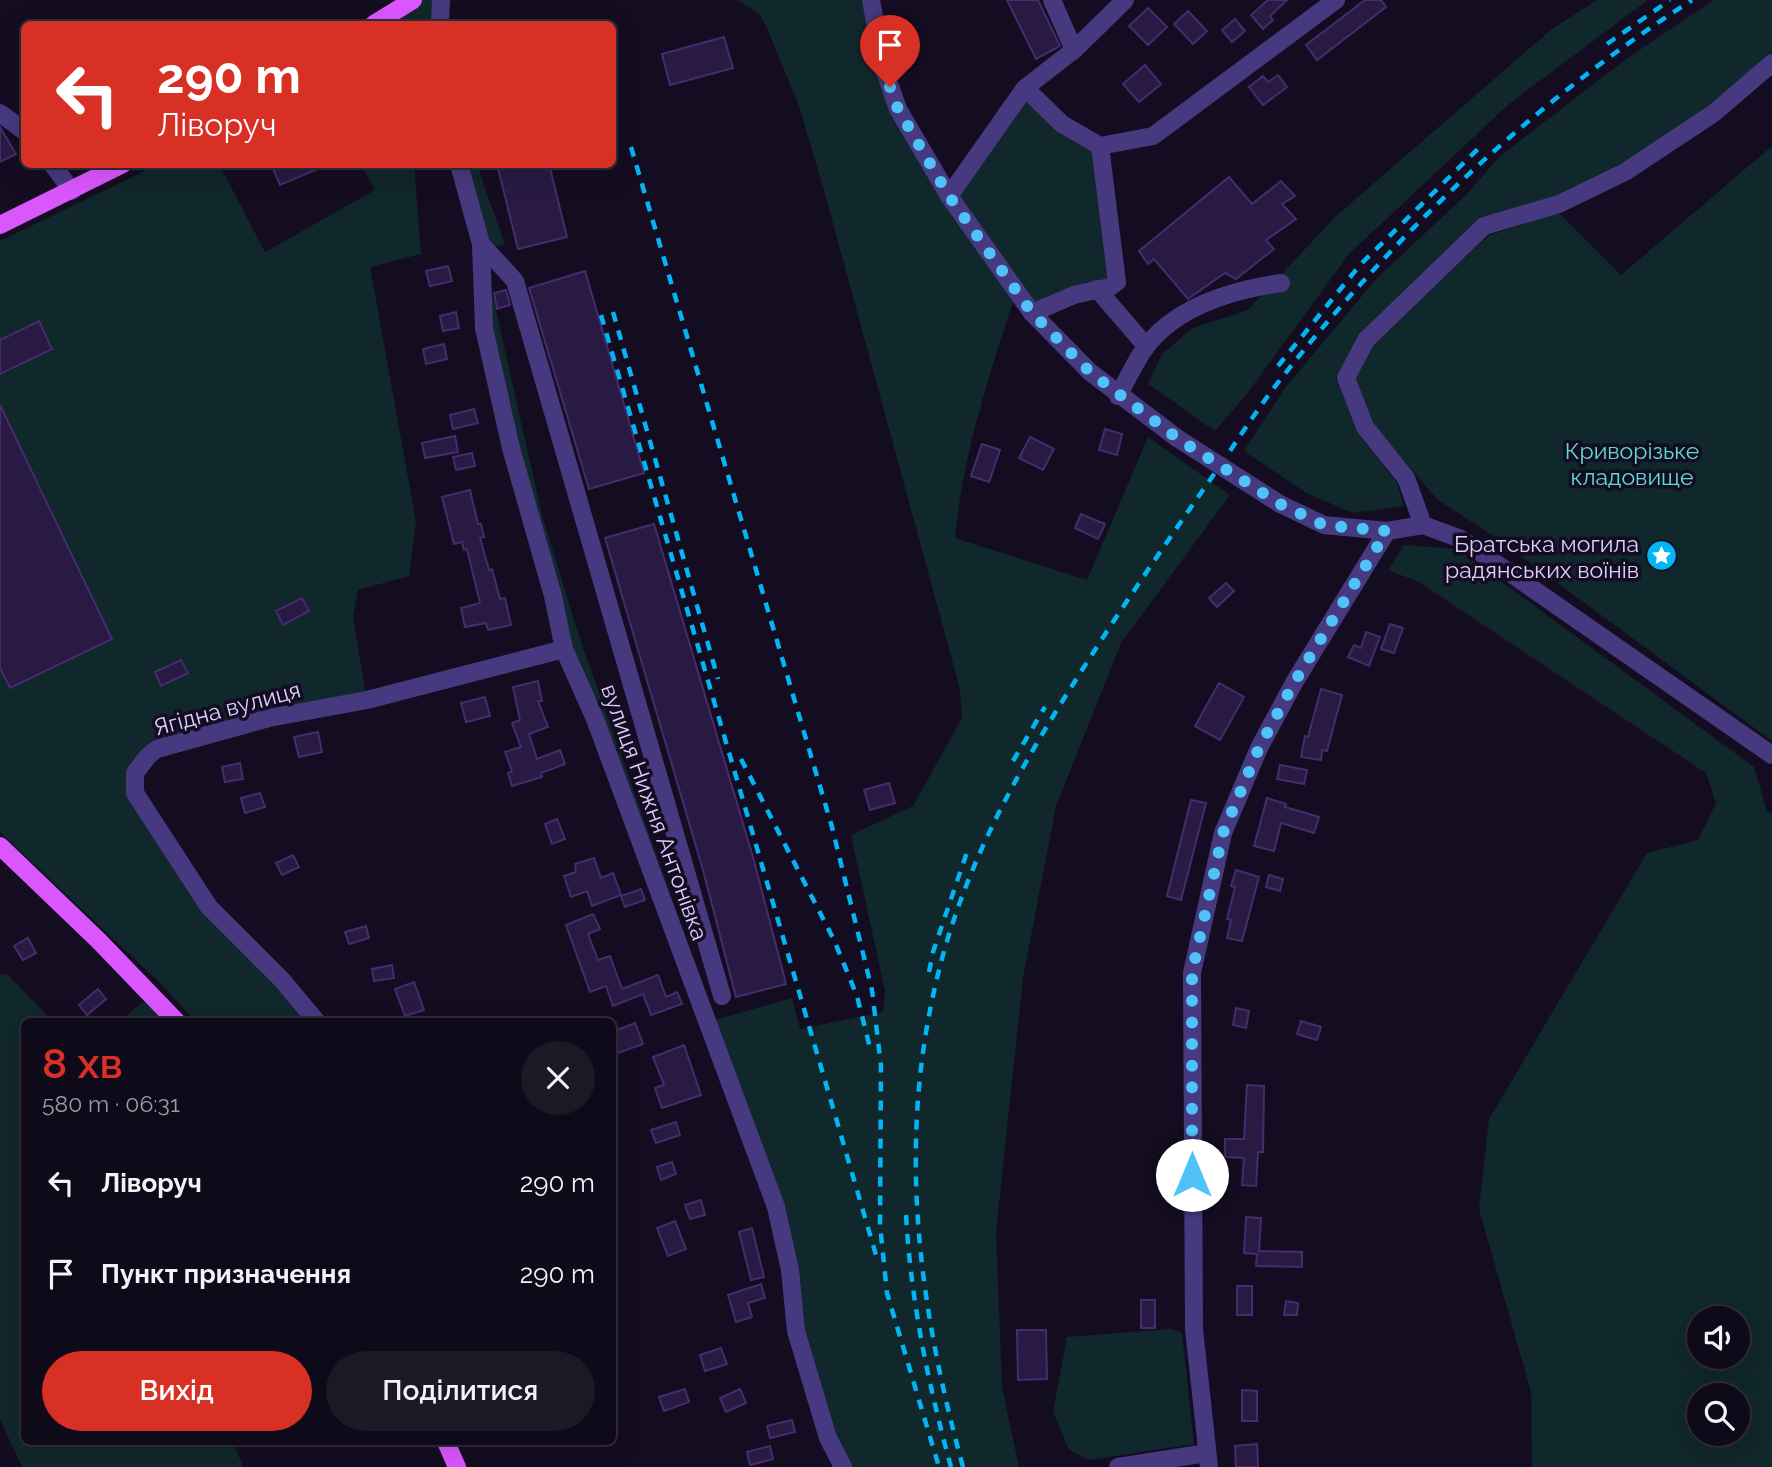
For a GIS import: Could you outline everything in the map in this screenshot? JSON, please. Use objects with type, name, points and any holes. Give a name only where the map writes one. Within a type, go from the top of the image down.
[{"type":"main road","points":[[387,21],[413,0]]},
{"type":"main road","points":[[0,225],[115,168]]},
{"type":"main road","points":[[0,846],[99,941],[173,1018]]},
{"type":"main road","points":[[447,1445],[457,1467]]},
{"type":"street","points":[[440,21],[441,0]]},
{"type":"street","points":[[871,0],[883,66],[898,109],[949,196],[1032,313],[1118,396],[1177,438],[1280,504],[1324,525],[1387,531],[1423,525],[1461,539],[1772,755]]},
{"type":"street","points":[[1052,0],[1074,50]]},
{"type":"street","points":[[949,196],[1025,88],[1074,50],[1125,0]]},
{"type":"street","points":[[1025,88],[1062,124],[1100,146],[1153,136],[1336,0]]},
{"type":"street","points":[[1423,525],[1406,478],[1365,426],[1346,378],[1366,340],[1484,226],[1559,204],[1625,172],[1714,113],[1772,63]]},
{"type":"street","points":[[0,113],[21,129]]},
{"type":"street","points":[[1032,313],[1074,295],[1110,288],[1117,282],[1118,272],[1100,146]]},
{"type":"street","points":[[55,168],[72,191]]},
{"type":"street","name":"вулиця Нижня Антонівка","points":[[460,168],[481,244],[484,328],[511,448],[553,596],[564,649],[595,719],[776,1207],[790,1270],[796,1331],[828,1438],[843,1467]]},
{"type":"street","points":[[481,244],[515,281],[722,996]]},
{"type":"street","points":[[1118,396],[1146,346],[1182,314],[1239,289],[1281,284]]},
{"type":"street","points":[[1097,289],[1146,346]]},
{"type":"street","points":[[1118,1467],[1208,1460],[1194,1329],[1194,960],[1223,833],[1259,748],[1295,681],[1387,531]]},
{"type":"street","name":"Ягідна вулиця","points":[[314,1018],[282,980],[209,907],[135,793],[135,773],[148,756],[170,745],[269,718],[367,700],[564,649]]},
{"type":"green space","points":[[413,0],[441,0],[440,21],[394,21],[385,17]]},
{"type":"green space","points":[[738,0],[871,0],[883,66],[949,196],[1025,88],[1100,146],[1117,282],[1032,313],[1016,292],[971,444],[955,538],[1087,580],[1148,437],[1230,495],[1121,643],[1056,806],[1023,978],[996,1232],[1002,1387],[1019,1467],[847,1467],[832,1436],[801,1330],[796,1268],[571,647],[489,328],[488,275],[542,515],[579,636],[715,1020],[792,998],[800,1029],[883,1012],[885,991],[851,835],[913,806],[962,718],[960,689],[798,103],[760,15]]},
{"type":"green space","points":[[1597,0],[1648,0],[1509,104],[1349,254],[1246,395],[1215,431],[1148,384],[1162,354],[1193,328],[1248,310],[1336,216],[1552,29]]},
{"type":"green space","points":[[1714,0],[1772,0],[1772,53],[1710,108],[1620,165],[1557,199],[1480,217],[1360,334],[1336,379],[1358,433],[1397,483],[1404,506],[1353,513],[1308,494],[1244,451],[1285,388],[1377,278],[1467,194],[1500,156],[1629,57]]},
{"type":"green space","name":"Криворізьке кладовище","points":[[1772,146],[1772,741],[1498,539],[1438,500],[1370,422],[1355,380],[1372,343],[1488,236],[1558,212],[1621,275]]},
{"type":"green space","points":[[151,168],[221,168],[265,252],[375,190],[363,168],[414,168],[421,254],[370,267],[416,522],[409,576],[358,590],[353,616],[366,695],[157,744],[130,794],[308,1018],[192,1018],[161,984],[0,832],[0,241]]},
{"type":"green space","points":[[465,168],[478,168],[505,245],[496,246],[486,241]]},
{"type":"green space","points":[[1404,545],[1457,549],[1754,767],[1767,811],[1772,814],[1772,1467],[1532,1467],[1531,1392],[1479,1209],[1489,1119],[1647,853],[1698,840],[1716,803],[1706,773],[1419,582],[1388,570]]},
{"type":"green space","points":[[7,974],[50,1018],[21,1018],[21,1445],[234,1445],[243,1467],[22,1467],[0,1419],[0,975]]},
{"type":"green space","points":[[152,995],[173,1018],[123,1018]]},
{"type":"green space","points":[[1169,1329],[1182,1332],[1194,1444],[1089,1460],[1069,1450],[1053,1412],[1067,1337]]},
{"type":"building","points":[[1007,0],[1038,0],[1060,46],[1036,59]]},
{"type":"building","points":[[1268,0],[1287,0],[1270,16],[1273,20],[1263,29],[1251,15]]},
{"type":"building","points":[[1365,0],[1381,0],[1386,7],[1317,60],[1306,45]]},
{"type":"building","points":[[1148,8],[1167,27],[1148,45],[1129,26]]},
{"type":"building","points":[[1188,11],[1207,31],[1193,44],[1174,24]]},
{"type":"building","points":[[1235,19],[1245,31],[1232,42],[1222,30]]},
{"type":"building","points":[[724,37],[733,68],[670,85],[662,54]]},
{"type":"building","points":[[1145,65],[1161,84],[1139,102],[1123,84]]},
{"type":"building","points":[[1278,75],[1287,87],[1263,105],[1249,87],[1263,76],[1268,82]]},
{"type":"building","points":[[0,127],[16,154],[0,162]]},
{"type":"building","points":[[273,168],[320,168],[280,185]]},
{"type":"building","points":[[498,168],[550,168],[567,237],[518,249]]},
{"type":"building","points":[[1229,177],[1252,204],[1281,181],[1295,196],[1282,204],[1296,219],[1266,240],[1274,249],[1236,279],[1225,273],[1188,299],[1154,259],[1148,264],[1139,251]]},
{"type":"building","points":[[448,266],[452,281],[430,286],[426,271]]},
{"type":"building","points":[[585,271],[644,473],[589,489],[529,288]]},
{"type":"building","points":[[506,290],[510,305],[497,309],[494,293]]},
{"type":"building","points":[[456,312],[459,328],[443,331],[440,316]]},
{"type":"building","points":[[39,321],[52,349],[0,374],[0,340]]},
{"type":"building","points":[[444,344],[447,359],[426,364],[423,349]]},
{"type":"building","points":[[0,405],[112,639],[10,688],[0,668]]},
{"type":"building","points":[[474,409],[478,423],[453,429],[450,415]]},
{"type":"building","points":[[1105,429],[1122,434],[1117,455],[1099,450]]},
{"type":"building","points":[[455,436],[458,452],[425,458],[422,443]]},
{"type":"building","points":[[1030,437],[1054,449],[1043,470],[1019,458]]},
{"type":"building","points":[[982,444],[1000,450],[989,482],[971,476]]},
{"type":"building","points":[[472,453],[475,466],[456,470],[453,457]]},
{"type":"building","points":[[470,490],[478,524],[481,524],[484,537],[480,538],[489,570],[492,569],[500,599],[505,598],[511,625],[488,630],[486,623],[465,627],[461,608],[480,603],[467,549],[464,550],[462,542],[454,544],[442,497]]},
{"type":"building","points":[[1081,514],[1105,524],[1098,539],[1075,528]]},
{"type":"building","points":[[654,524],[753,857],[786,984],[736,997],[703,870],[605,538]]},
{"type":"building","points":[[1226,583],[1234,591],[1217,607],[1209,598]]},
{"type":"building","points":[[302,598],[309,611],[283,625],[276,611]]},
{"type":"building","points":[[1390,624],[1403,628],[1394,653],[1381,649]]},
{"type":"building","points":[[1366,632],[1380,637],[1369,666],[1348,657],[1354,645],[1361,648]]},
{"type":"building","points":[[181,660],[188,673],[161,686],[155,672]]},
{"type":"building","points":[[538,681],[542,701],[538,701],[548,727],[529,734],[537,759],[560,750],[565,764],[541,773],[542,777],[512,786],[508,773],[512,771],[505,752],[521,747],[512,723],[520,720],[513,687]]},
{"type":"building","points":[[1219,683],[1244,697],[1220,740],[1195,726]]},
{"type":"building","points":[[1321,689],[1342,695],[1327,751],[1322,750],[1321,760],[1301,757]]},
{"type":"building","points":[[485,697],[490,716],[466,722],[461,703]]},
{"type":"building","points":[[318,732],[322,752],[299,757],[294,737]]},
{"type":"building","points":[[240,763],[243,779],[225,782],[222,767]]},
{"type":"building","points":[[1280,765],[1307,770],[1304,784],[1277,779]]},
{"type":"building","points":[[889,783],[895,803],[870,810],[864,790]]},
{"type":"building","points":[[260,793],[265,807],[245,813],[241,798]]},
{"type":"building","points":[[1267,798],[1286,804],[1285,807],[1319,817],[1314,833],[1281,823],[1274,851],[1254,846]]},
{"type":"building","points":[[1191,800],[1206,803],[1181,900],[1167,896]]},
{"type":"building","points":[[557,819],[565,839],[552,844],[545,824]]},
{"type":"building","points":[[293,855],[299,867],[282,875],[276,863]]},
{"type":"building","points":[[594,858],[601,878],[613,873],[621,895],[592,906],[587,891],[571,897],[564,876],[576,872],[575,864]]},
{"type":"building","points":[[1236,870],[1259,877],[1242,941],[1227,938],[1231,920],[1227,919],[1235,887],[1231,886]]},
{"type":"building","points":[[1269,875],[1283,879],[1280,891],[1266,887]]},
{"type":"building","points":[[641,889],[645,900],[625,907],[621,896]]},
{"type":"building","points":[[593,914],[600,929],[588,934],[598,960],[610,956],[622,989],[658,975],[666,997],[677,992],[682,1004],[651,1015],[643,994],[613,1006],[606,986],[590,992],[566,925]]},
{"type":"building","points":[[366,926],[369,938],[349,944],[345,932]]},
{"type":"building","points":[[28,938],[36,953],[23,960],[14,946]]},
{"type":"building","points":[[392,965],[394,978],[374,981],[372,969]]},
{"type":"building","points":[[414,982],[424,1010],[405,1016],[395,989]]},
{"type":"building","points":[[98,989],[106,999],[87,1015],[79,1005]]},
{"type":"building","points":[[1236,1008],[1249,1011],[1246,1028],[1233,1025]]},
{"type":"building","points":[[1301,1021],[1321,1027],[1317,1040],[1297,1034]]},
{"type":"building","points":[[635,1023],[643,1044],[616,1054],[616,1030]]},
{"type":"building","points":[[684,1045],[701,1095],[662,1108],[655,1088],[664,1085],[653,1057]]},
{"type":"building","points":[[1247,1085],[1264,1086],[1263,1152],[1258,1152],[1256,1186],[1242,1185],[1244,1158],[1225,1157],[1225,1139],[1244,1139]]},
{"type":"building","points":[[676,1122],[680,1135],[656,1143],[651,1130]]},
{"type":"building","points":[[672,1162],[676,1174],[661,1180],[657,1167]]},
{"type":"building","points":[[701,1200],[705,1215],[690,1219],[685,1205]]},
{"type":"building","points":[[1246,1217],[1261,1218],[1259,1251],[1302,1252],[1302,1267],[1256,1266],[1257,1254],[1244,1253]]},
{"type":"building","points":[[675,1221],[686,1249],[668,1256],[657,1228]]},
{"type":"building","points":[[752,1228],[764,1277],[751,1280],[739,1232]]},
{"type":"building","points":[[761,1284],[765,1298],[748,1303],[752,1317],[736,1322],[728,1295]]},
{"type":"building","points":[[1237,1286],[1252,1286],[1252,1315],[1237,1315]]},
{"type":"building","points":[[1141,1300],[1155,1300],[1155,1328],[1141,1328]]},
{"type":"building","points":[[1286,1301],[1298,1303],[1297,1315],[1284,1315]]},
{"type":"building","points":[[1017,1330],[1046,1330],[1047,1379],[1018,1380]]},
{"type":"building","points":[[721,1348],[727,1364],[705,1371],[700,1355]]},
{"type":"building","points":[[685,1389],[689,1402],[664,1411],[659,1397]]},
{"type":"building","points":[[740,1389],[746,1403],[726,1412],[720,1398]]},
{"type":"building","points":[[1242,1390],[1257,1391],[1257,1421],[1242,1421]]},
{"type":"building","points":[[792,1420],[795,1432],[770,1438],[767,1426]]},
{"type":"building","points":[[1257,1444],[1258,1467],[1236,1467],[1235,1446]]},
{"type":"building","points":[[770,1446],[773,1459],[750,1465],[747,1452]]},
{"type":"railway","points":[[1607,44],[1670,0]]},
{"type":"railway","points":[[963,1467],[933,1339],[923,1276],[917,1212],[919,1084],[928,1020],[943,955],[958,909],[994,822],[1039,740],[1115,619],[1264,401],[1325,325],[1420,222],[1523,126],[1577,82],[1692,0]]},
{"type":"railway","points":[[1278,366],[1360,265],[1484,143]]},
{"type":"railway","points":[[631,147],[832,827],[872,990],[881,1066],[880,1225],[887,1293],[939,1467]]},
{"type":"railway","points":[[613,312],[718,679]]},
{"type":"railway","points":[[601,315],[876,1255]]},
{"type":"railway","points":[[1013,761],[1045,707]]},
{"type":"railway","points":[[741,759],[834,940],[857,996],[870,1048]]},
{"type":"railway","points":[[929,972],[933,952],[967,852]]},
{"type":"railway","points":[[906,1215],[922,1342],[951,1467]]},
{"type":"place","name":"Братська могила радянських воїнів","points":[[1662,556]]},
{"type":"route","points":[[890,87],[898,109],[949,196],[1032,313],[1090,372],[1118,396],[1177,438],[1280,504],[1324,525],[1387,531],[1295,681],[1259,748],[1223,833],[1192,973],[1192,1175]]}]
